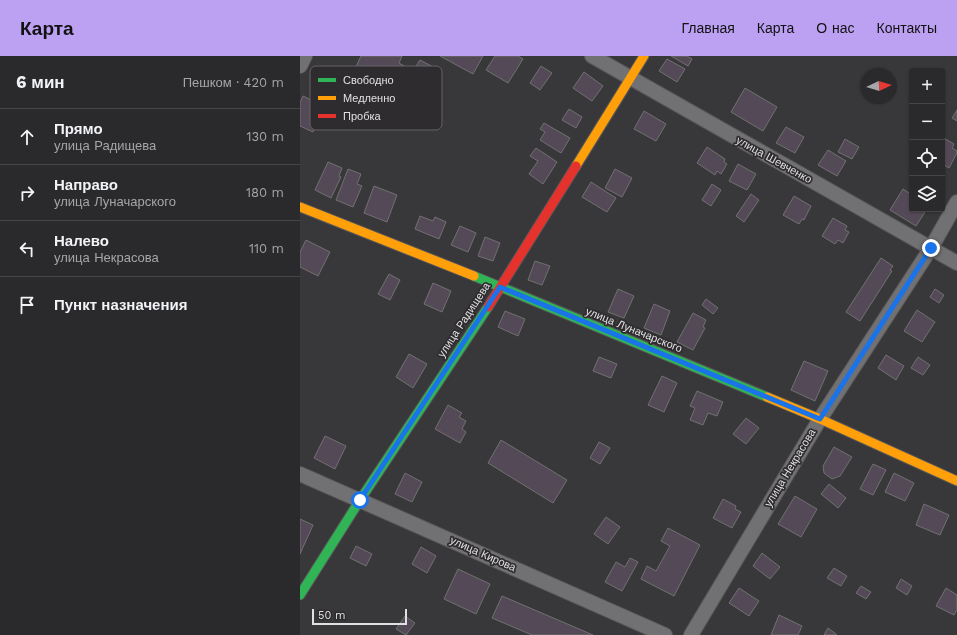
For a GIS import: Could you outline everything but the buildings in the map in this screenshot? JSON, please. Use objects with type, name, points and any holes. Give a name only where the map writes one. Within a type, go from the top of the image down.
[{"type":"street","points":[[300,66],[306,56]]},
{"type":"street","name":"улица Шевченко","points":[[592,56],[630,79],[957,263]]},
{"type":"street","name":"улица Радищева","points":[[300,595],[360,500],[500,287],[644,56]]},
{"type":"street","name":"улица Некрасова","points":[[691,635],[820,419],[931,248],[957,202]]},
{"type":"street","name":"улица Луначарского","points":[[300,206],[820,419],[957,481]]},
{"type":"street","name":"улица Кирова","points":[[300,474],[665,635]]},
{"type":"traffic: fast","points":[[474,276],[767,397]]},
{"type":"traffic: fast","points":[[300,595],[360,500],[488,307]]},
{"type":"traffic: slow","points":[[576,166],[644,56]]},
{"type":"traffic: slow","points":[[300,207],[474,276]]},
{"type":"traffic: slow","points":[[767,397],[820,419],[957,481]]},
{"type":"traffic: jam","points":[[488,307],[576,166]]},
{"type":"route","points":[[360,500],[500,287],[820,419],[931,248]]}]
